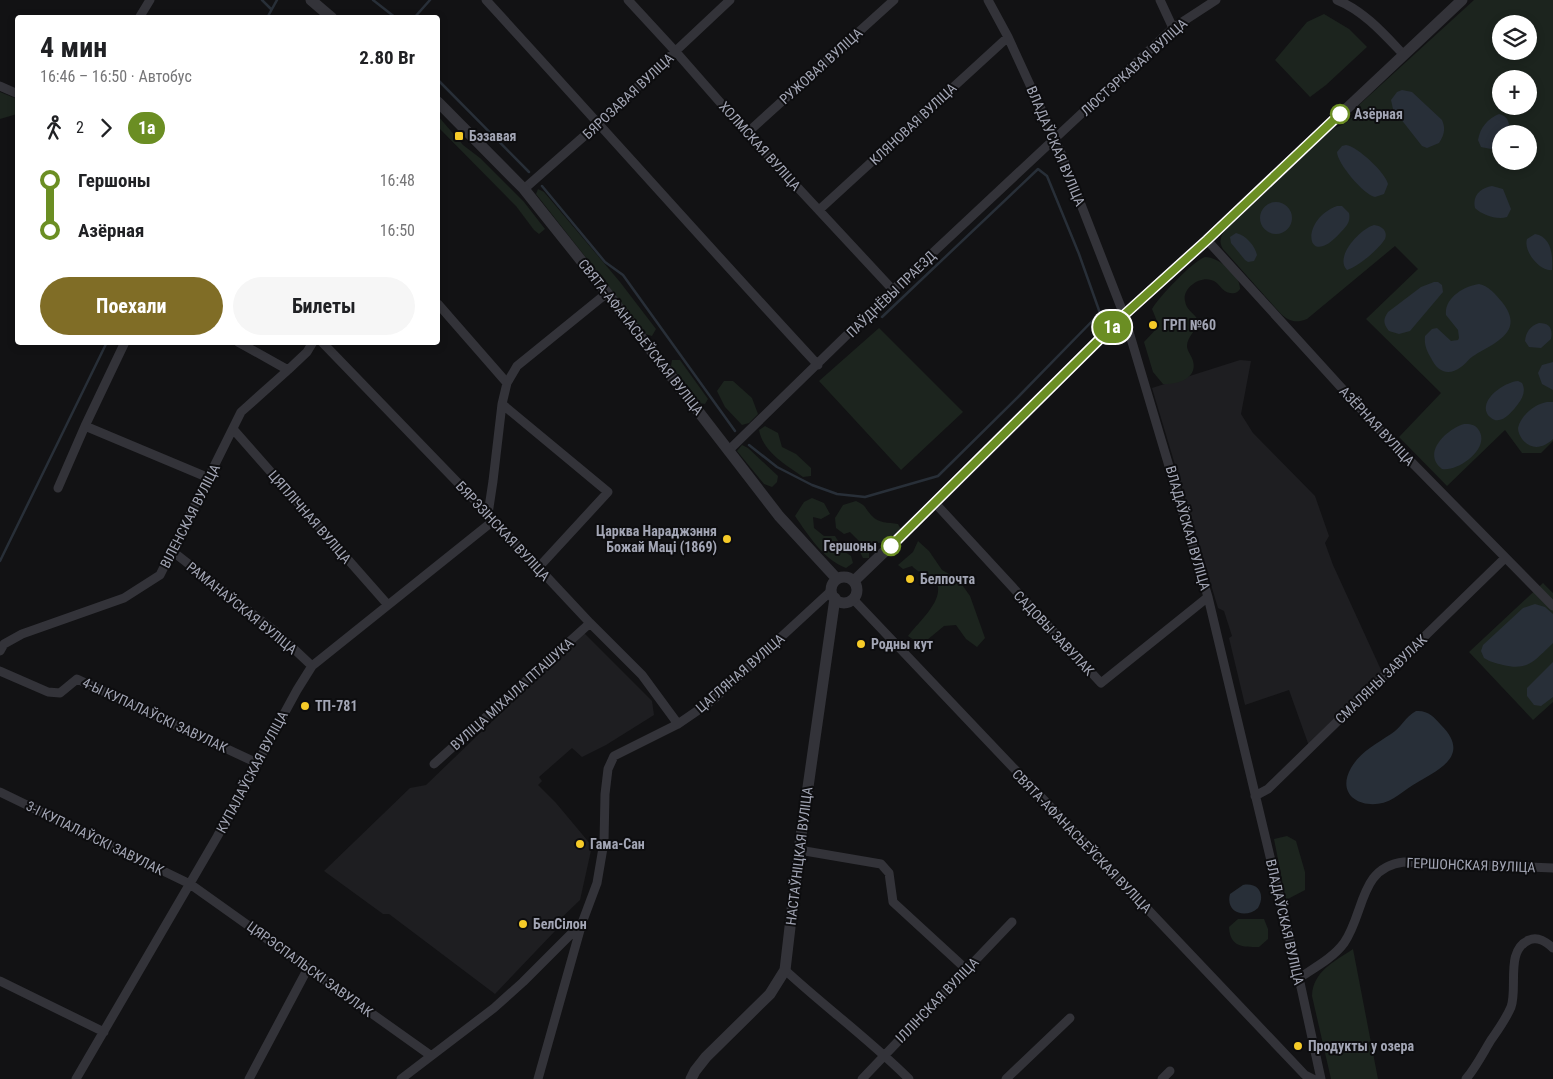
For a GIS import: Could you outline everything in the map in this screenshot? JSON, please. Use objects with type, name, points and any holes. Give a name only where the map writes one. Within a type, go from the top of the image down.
[{"type":"street","points":[[141,15],[150,0]]},
{"type":"street","points":[[311,0],[328,15]]},
{"type":"street","points":[[486,0],[818,365]]},
{"type":"street","name":"ХОЛМСКАЯ ВУЛІЦА","points":[[628,0],[747,133],[893,290]]},
{"type":"street","name":"БЯРОЗАВАЯ ВУЛІЦА","points":[[524,189],[599,123],[730,0]]},
{"type":"street","name":"РУЖОВАЯ ВУЛІЦА","points":[[747,133],[894,0]]},
{"type":"street","name":"ВЛАДАЎСКАЯ ВУЛІЦА","points":[[988,0],[1008,37],[1055,138],[1124,315],[1208,597],[1299,978],[1321,1079]]},
{"type":"street","points":[[1160,0],[1173,28]]},
{"type":"street","name":"ЛЮСТЭРКАВАЯ ВУЛІЦА","points":[[1055,138],[1126,74],[1173,28],[1216,0]]},
{"type":"street","points":[[1337,0],[1345,3],[1373,23],[1403,54]]},
{"type":"street","points":[[854,581],[1124,315],[1207,240],[1462,0]]},
{"type":"street","name":"КЛЯНОВАЯ ВУЛІЦА","points":[[819,210],[1008,37]]},
{"type":"street","points":[[0,86],[15,93]]},
{"type":"street","name":"СВЯТА-АФАНАСЬЕЎСКАЯ ВУЛІЦА","points":[[440,104],[524,189],[783,521],[837,579]]},
{"type":"street","name":"ПАЎДНЁВЫ ПРАЕЗД","points":[[728,451],[893,290],[1055,138]]},
{"type":"street","name":"АЗЁРНАЯ ВУЛІЦА","points":[[1207,240],[1379,429],[1553,606]]},
{"type":"street","points":[[490,518],[502,404],[507,383],[516,366],[607,293]]},
{"type":"street","points":[[440,306],[507,383]]},
{"type":"street","points":[[58,488],[124,345]]},
{"type":"street","points":[[243,345],[288,370]]},
{"type":"street","name":"ВІЛЕНСКАЯ ВУЛІЦА","points":[[0,651],[4,644],[22,634],[124,598],[160,575],[241,412],[307,352],[311,345]]},
{"type":"street","name":"БЯРЭЗІНСКАЯ ВУЛІЦА","points":[[325,345],[590,624],[642,676],[678,724]]},
{"type":"street","points":[[502,404],[608,492],[538,568]]},
{"type":"street","points":[[85,426],[209,478]]},
{"type":"street","name":"ЦЯПЛІЧНАЯ ВУЛІЦА","points":[[233,429],[388,605]]},
{"type":"street","name":"САДОВЫ ЗАВУЛАК","points":[[935,503],[1101,683],[1208,597]]},
{"type":"street","name":"КУПАЛАЎСКАЯ ВУЛІЦА","points":[[76,1079],[217,837],[312,666],[388,605],[490,518]]},
{"type":"street","name":"РАМАНАЎСКАЯ ВУЛІЦА","points":[[172,551],[276,632],[312,666]]},
{"type":"street","name":"СМАЛЯНЫ ЗАВУЛАК","points":[[1255,796],[1268,789],[1505,558]]},
{"type":"street","points":[[847,577],[854,581],[857,588],[853,599],[850,601],[842,602],[833,595],[833,583],[837,579],[847,577]]},
{"type":"street","name":"ЦАГЛЯНАЯ ВУЛІЦА","points":[[582,923],[596,883],[601,858],[604,842],[605,794],[608,769],[614,756],[678,724],[713,700],[833,595]]},
{"type":"street","name":"НАСТАЎНІЦКАЯ ВУЛІЦА","points":[[692,1079],[706,1058],[770,994],[785,970],[833,595]]},
{"type":"street","name":"СВЯТА-АФАНАСЬЕЎСКАЯ ВУЛІЦА","points":[[853,599],[1305,1077],[1314,1079]]},
{"type":"street","name":"ВУЛІЦА МІХАІЛА ПТАШУКА","points":[[434,764],[590,624]]},
{"type":"street","name":"4-Ы КУПАЛАЎСКІ ЗАВУЛАК","points":[[0,671],[48,692],[60,693],[77,678],[257,763]]},
{"type":"street","name":"3-І КУПАЛАЎСКІ ЗАВУЛАК","points":[[0,792],[190,884]]},
{"type":"street","points":[[799,850],[881,864],[889,873],[893,902],[966,968]]},
{"type":"street","name":"ГЕРШОНСКАЯ ВУЛІЦА","points":[[1299,978],[1330,957],[1344,942],[1372,878],[1382,868],[1404,862],[1553,868]]},
{"type":"street","name":"ЦЯРЭСПАЛЬСКІ ЗАВУЛАК","points":[[190,884],[430,1055]]},
{"type":"street","name":"ІЛЛІНСКАЯ ВУЛІЦА","points":[[862,1079],[1012,922]]},
{"type":"street","points":[[400,1079],[494,1008],[582,923]]},
{"type":"street","points":[[538,1079],[582,923]]},
{"type":"street","points":[[1466,1079],[1510,1008],[1514,993],[1515,959],[1521,946],[1534,939],[1546,942],[1553,948]]},
{"type":"street","points":[[250,1079],[308,968]]},
{"type":"street","points":[[785,970],[884,1054],[909,1079]]},
{"type":"street","points":[[0,982],[104,1032]]},
{"type":"street","points":[[1006,1079],[1070,1018]]},
{"type":"street","points":[[1162,1079],[1170,1071]]},
{"type":"shaded area","points":[[1474,0],[1553,0],[1553,441],[1541,453],[1522,453],[1505,430],[1447,486],[1399,437],[1441,393],[1366,319],[1418,269],[1395,246],[1307,319],[1300,321],[1287,319],[1281,314],[1223,249],[1221,238],[1227,228],[1334,128],[1343,125],[1356,112],[1360,104]]},
{"type":"shaded area","points":[[1324,14],[1349,29],[1367,47],[1326,85],[1310,97],[1275,60],[1307,22]]},
{"type":"shaded area","points":[[1402,90],[1412,92],[1442,120],[1444,132],[1439,143],[1427,148],[1422,146],[1393,109],[1391,100],[1397,92]]},
{"type":"shaded area","points":[[0,92],[15,98],[15,115],[0,119]]},
{"type":"shaded area","points":[[1503,115],[1509,125],[1492,125],[1492,149],[1481,147],[1478,140],[1482,128],[1491,118]]},
{"type":"shaded area","points":[[440,118],[463,145],[480,158],[524,202],[545,229],[539,234],[516,206],[440,129]]},
{"type":"shaded area","points":[[1346,145],[1364,155],[1382,173],[1388,184],[1384,194],[1375,197],[1370,195],[1346,171],[1337,152],[1342,146]]},
{"type":"shaded area","points":[[1492,186],[1503,189],[1511,209],[1507,217],[1490,216],[1475,208],[1474,203],[1478,193],[1484,188]]},
{"type":"shaded area","points":[[538,189],[544,192],[620,282],[656,329],[652,336],[646,334],[536,194]]},
{"type":"shaded area","points":[[1276,202],[1282,203],[1287,207],[1291,212],[1291,224],[1287,229],[1282,233],[1276,234],[1270,233],[1265,229],[1261,224],[1260,218],[1261,212],[1265,207],[1270,203]]},
{"type":"shaded area","points":[[1337,206],[1342,206],[1349,213],[1348,224],[1329,243],[1320,247],[1314,245],[1312,231],[1317,221],[1325,213]]},
{"type":"shaded area","points":[[1374,225],[1384,229],[1385,239],[1368,257],[1347,270],[1344,258],[1350,244],[1362,232]]},
{"type":"shaded area","points":[[1236,233],[1247,238],[1252,245],[1257,255],[1254,261],[1248,262],[1245,260],[1231,243],[1230,237]]},
{"type":"shaded area","points":[[1535,234],[1541,236],[1548,243],[1552,253],[1552,270],[1542,268],[1530,255],[1526,244],[1527,239]]},
{"type":"shaded area","points":[[1205,257],[1217,260],[1228,268],[1237,279],[1240,289],[1235,293],[1227,292],[1214,281],[1207,279],[1197,281],[1189,288],[1185,296],[1186,304],[1198,320],[1198,324],[1187,342],[1194,367],[1185,380],[1163,384],[1153,372],[1144,342],[1159,326],[1152,309],[1176,280],[1192,265]]},
{"type":"shaded area","points":[[1434,282],[1442,285],[1443,292],[1410,331],[1399,334],[1389,331],[1384,322],[1388,312],[1421,287]]},
{"type":"shaded area","points":[[1479,284],[1489,288],[1502,302],[1511,321],[1509,328],[1499,340],[1473,356],[1461,367],[1452,372],[1443,371],[1433,363],[1425,345],[1425,336],[1432,329],[1437,328],[1451,341],[1458,340],[1458,330],[1446,315],[1448,303],[1461,290]]},
{"type":"shaded area","points":[[1539,323],[1550,327],[1552,332],[1551,339],[1541,348],[1529,347],[1525,341],[1526,335],[1531,328]]},
{"type":"shaded area","points":[[879,328],[963,412],[901,470],[819,381]]},
{"type":"shaded area","points":[[672,360],[680,360],[708,399],[705,404],[700,403],[671,366]]},
{"type":"shaded area","points":[[1240,360],[1251,361],[1241,414],[1253,433],[1315,496],[1329,536],[1325,543],[1333,565],[1382,672],[1309,746],[1289,690],[1245,705],[1229,638],[1232,636],[1224,611],[1218,608],[1152,388]]},
{"type":"shaded area","points":[[1553,362],[1553,390],[1542,384],[1538,373],[1542,365]]},
{"type":"shaded area","points":[[724,381],[733,381],[752,398],[758,414],[749,423],[742,425],[725,407],[717,391]]},
{"type":"shaded area","points":[[1518,381],[1522,383],[1524,391],[1521,399],[1506,417],[1494,420],[1486,412],[1487,402],[1490,397],[1503,386]]},
{"type":"shaded area","points":[[1547,402],[1553,402],[1553,439],[1542,446],[1533,447],[1522,439],[1518,428],[1522,419],[1529,411]]},
{"type":"shaded area","points":[[1464,424],[1475,426],[1478,429],[1481,443],[1472,457],[1465,462],[1457,467],[1442,469],[1436,463],[1435,449],[1444,436]]},
{"type":"shaded area","points":[[765,426],[778,433],[782,447],[796,454],[811,468],[811,476],[803,477],[770,451],[761,438],[759,430]]},
{"type":"shaded area","points":[[742,445],[748,448],[778,476],[777,482],[772,487],[764,484],[737,451]]},
{"type":"shaded area","points":[[812,498],[824,503],[830,514],[821,519],[813,517],[814,528],[824,536],[835,536],[845,552],[851,556],[853,563],[846,568],[824,553],[811,539],[795,516],[804,502]]},
{"type":"shaded area","points":[[856,501],[864,506],[877,520],[898,524],[902,531],[893,541],[878,543],[873,541],[869,549],[869,558],[863,558],[860,552],[859,541],[850,532],[844,534],[836,528],[835,518],[843,505]]},
{"type":"shaded area","points":[[918,541],[929,551],[942,570],[958,579],[970,596],[985,638],[977,647],[966,639],[956,625],[944,626],[921,645],[908,636],[930,610],[938,595],[938,587],[930,575],[918,571],[912,566],[903,569],[898,565],[913,552]]},
{"type":"shaded area","points":[[1543,583],[1553,593],[1553,702],[1533,720],[1469,652]]},
{"type":"shaded area","points":[[1535,604],[1545,607],[1553,614],[1553,643],[1535,660],[1525,666],[1512,667],[1484,658],[1481,651],[1483,645],[1523,608]]},
{"type":"shaded area","points":[[584,633],[652,701],[654,715],[606,745],[582,757],[572,748],[539,777],[542,781],[538,785],[556,803],[592,846],[580,900],[552,927],[555,931],[495,994],[389,914],[383,914],[324,871],[410,788],[426,785]]},
{"type":"shaded area","points":[[1553,662],[1553,697],[1541,706],[1534,705],[1527,696],[1527,688]]},
{"type":"shaded area","points":[[1416,711],[1430,715],[1450,736],[1453,745],[1452,754],[1448,761],[1432,774],[1385,802],[1366,804],[1357,801],[1351,796],[1347,788],[1347,779],[1351,768],[1359,757],[1394,732]]},
{"type":"shaded area","points":[[1287,836],[1296,841],[1305,872],[1305,890],[1286,900],[1274,839]]},
{"type":"shaded area","points":[[1243,885],[1253,885],[1261,894],[1258,908],[1248,913],[1233,910],[1229,901],[1230,894]]},
{"type":"shaded area","points":[[1238,919],[1264,919],[1268,929],[1268,939],[1259,947],[1238,945],[1232,939],[1229,927]]},
{"type":"shaded area","points":[[1353,949],[1378,1079],[1331,1079],[1312,996],[1313,987],[1320,974],[1332,963]]},
{"type":"waterway","points":[[262,0],[271,9]]},
{"type":"waterway","points":[[269,15],[277,0]]},
{"type":"waterway","points":[[373,0],[392,15]]},
{"type":"waterway","points":[[417,15],[430,0]]},
{"type":"waterway","points":[[440,82],[529,172]]},
{"type":"waterway","points":[[749,445],[777,467],[812,485],[837,494],[865,497],[938,476],[1100,313],[1079,254],[1047,176],[1038,169],[882,317]]},
{"type":"waterway","points":[[542,186],[605,262],[623,275],[735,431]]},
{"type":"waterway","points":[[0,561],[106,345]]},
{"type":"bus line","name":"1а","points":[[891,546],[1124,315],[1207,240],[1340,114]]},
{"type":"place","name":"Азёрная","points":[[1340,114]]},
{"type":"place","name":"Бэзавая","points":[[459,136]]},
{"type":"place","name":"ГРП №60","points":[[1153,325]]},
{"type":"place","name":"Царква Нараджэння Божай Маці (1869)","points":[[727,539]]},
{"type":"place","name":"Гершоны","points":[[891,546]]},
{"type":"place","name":"Белпочта","points":[[910,579]]},
{"type":"place","name":"Родны кут","points":[[861,644]]},
{"type":"place","name":"ТП-781","points":[[305,706]]},
{"type":"place","name":"Гама-Сан","points":[[580,844]]},
{"type":"place","name":"БелСілон","points":[[523,924]]},
{"type":"place","name":"Продукты у озера","points":[[1298,1046]]}]
